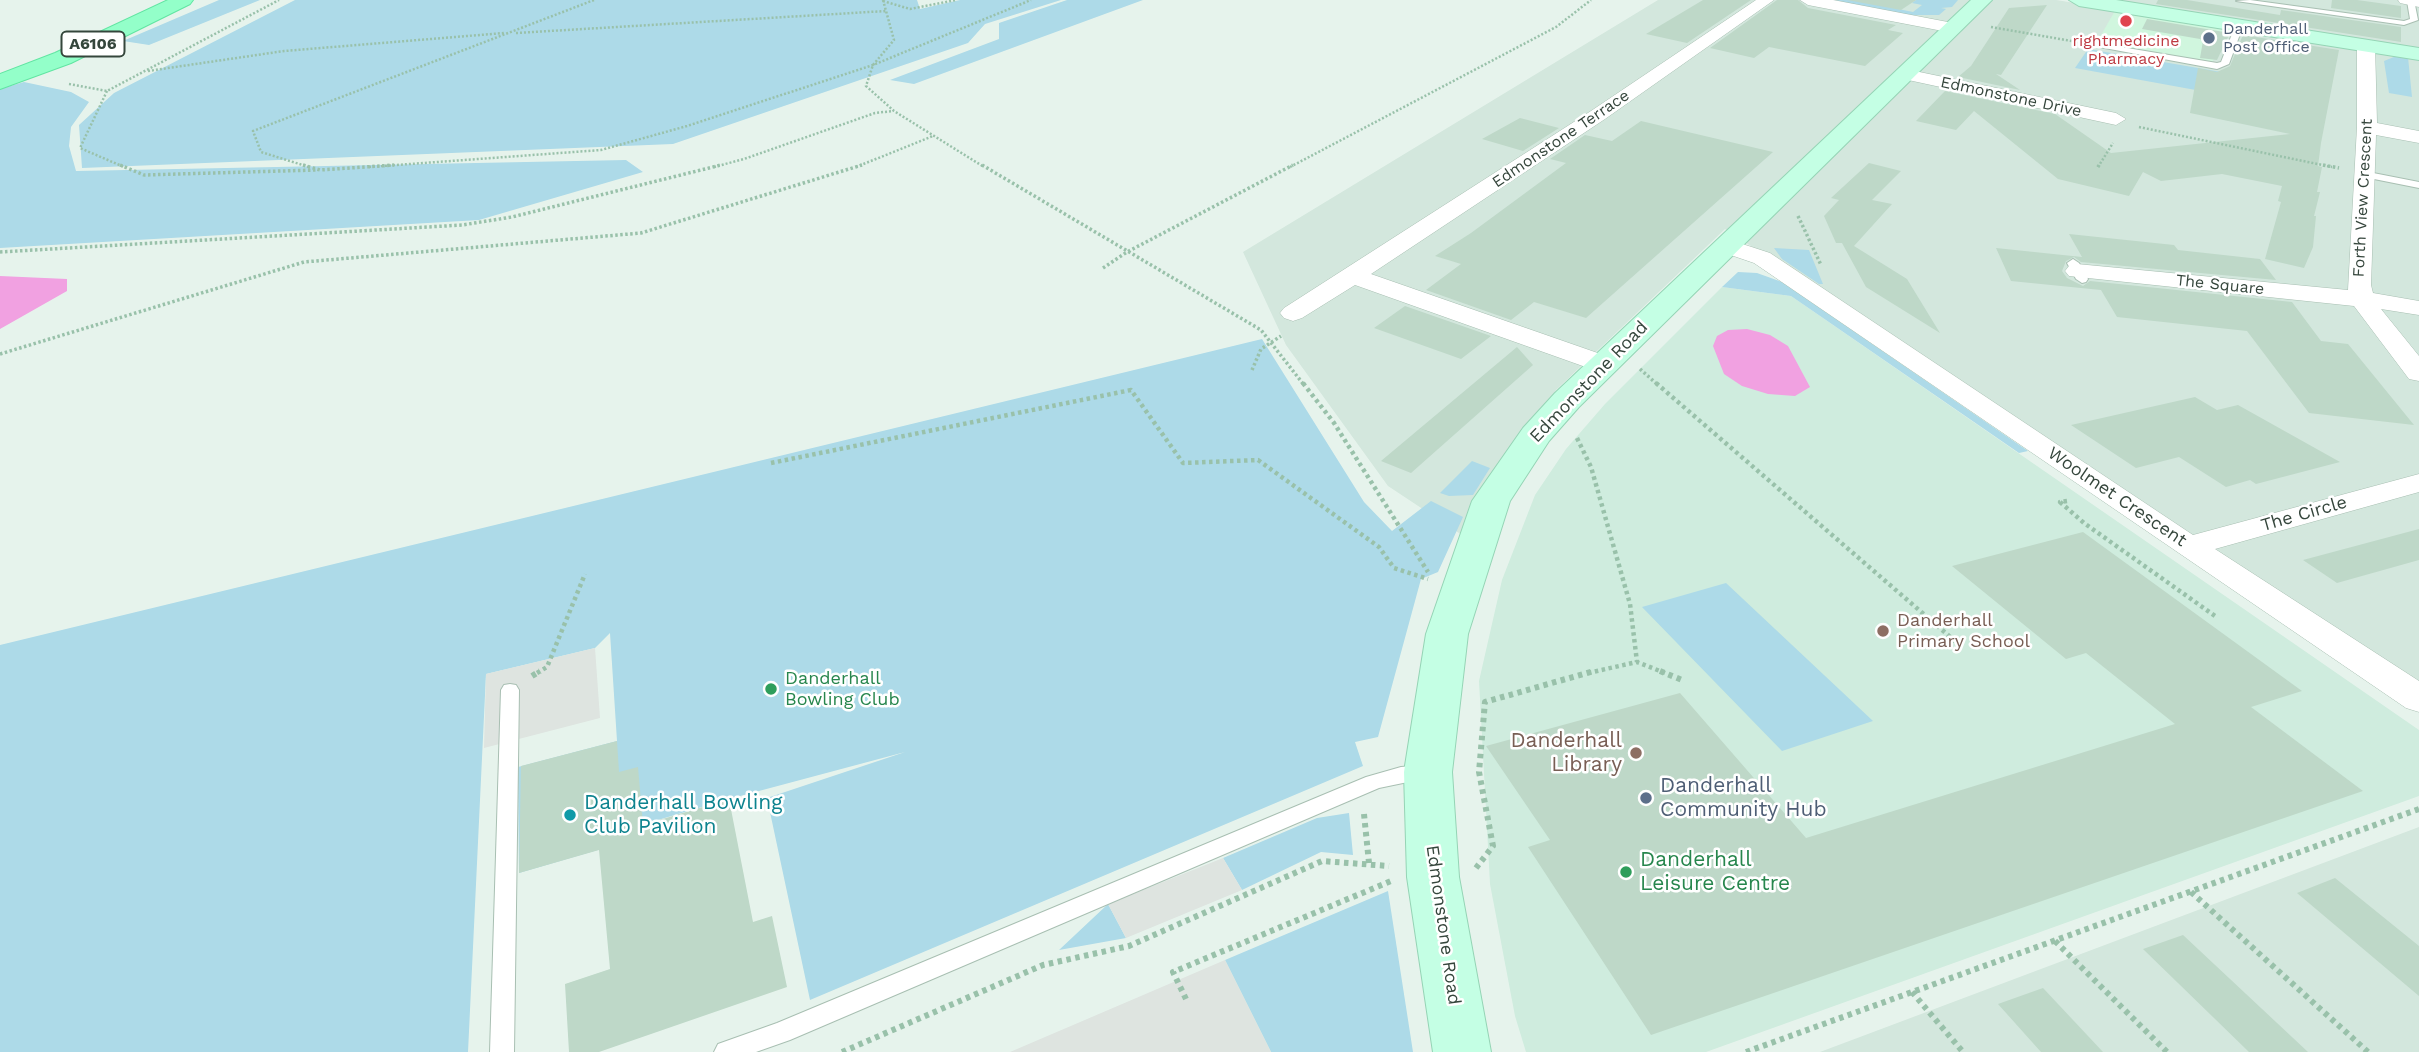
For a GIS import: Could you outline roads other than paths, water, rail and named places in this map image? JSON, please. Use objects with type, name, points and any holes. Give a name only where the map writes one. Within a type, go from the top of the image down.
[{"type":"main road","name":"A6106","points":[[10,79],[63,58],[183,0]]},
{"type":"street","name":"Edmonstone Terrace","points":[[1293,313],[1598,115],[1766,0]]},
{"type":"street","points":[[1810,0],[1956,25]]},
{"type":"street","name":"Edmonstone Road","points":[[1462,1052],[1412,879],[1447,634],[1491,500],[1525,448],[1611,357],[1982,0]]},
{"type":"street","points":[[2082,0],[2419,54]]},
{"type":"street","points":[[2408,0],[2419,2]]},
{"type":"street","name":"Forth View Crescent","points":[[2366,46],[2367,127],[2359,285],[2362,299],[2419,373]]},
{"type":"street","name":"Edmonstone Drive","points":[[1905,74],[2116,119]]},
{"type":"street","points":[[2367,127],[2419,137]]},
{"type":"street","name":"Woolmet Crescent","points":[[1727,246],[1762,258],[1815,292],[2132,509],[2419,699]]},
{"type":"street","name":"The Square","points":[[2078,271],[2362,299],[2419,308]]},
{"type":"street","points":[[1353,276],[1611,357]]},
{"type":"street","name":"The Circle","points":[[2190,546],[2419,483]]},
{"type":"lane","points":[[2240,1],[2404,23],[2414,20],[2408,0]]},
{"type":"lane","points":[[2102,47],[2217,66],[2225,64],[2239,26]]},
{"type":"lane","points":[[2363,174],[2419,185]]},
{"type":"lane","points":[[502,1052],[510,690]]},
{"type":"lane","points":[[726,1052],[794,1027],[1362,786],[1401,774],[1428,772]]},
{"type":"place","name":"rightmedicine Pharmacy","points":[[2126,21]]},
{"type":"place","name":"Danderhall Post Office","points":[[2209,38]]},
{"type":"place","name":"Danderhall Primary School","points":[[1883,631]]},
{"type":"place","name":"Danderhall Bowling Club","points":[[771,689]]},
{"type":"place","name":"Danderhall Library","points":[[1636,753]]},
{"type":"place","name":"Danderhall Community Hub","points":[[1646,798]]},
{"type":"place","name":"Danderhall Bowling Club Pavilion","points":[[570,815]]},
{"type":"place","name":"Danderhall Leisure Centre","points":[[1626,872]]}]
